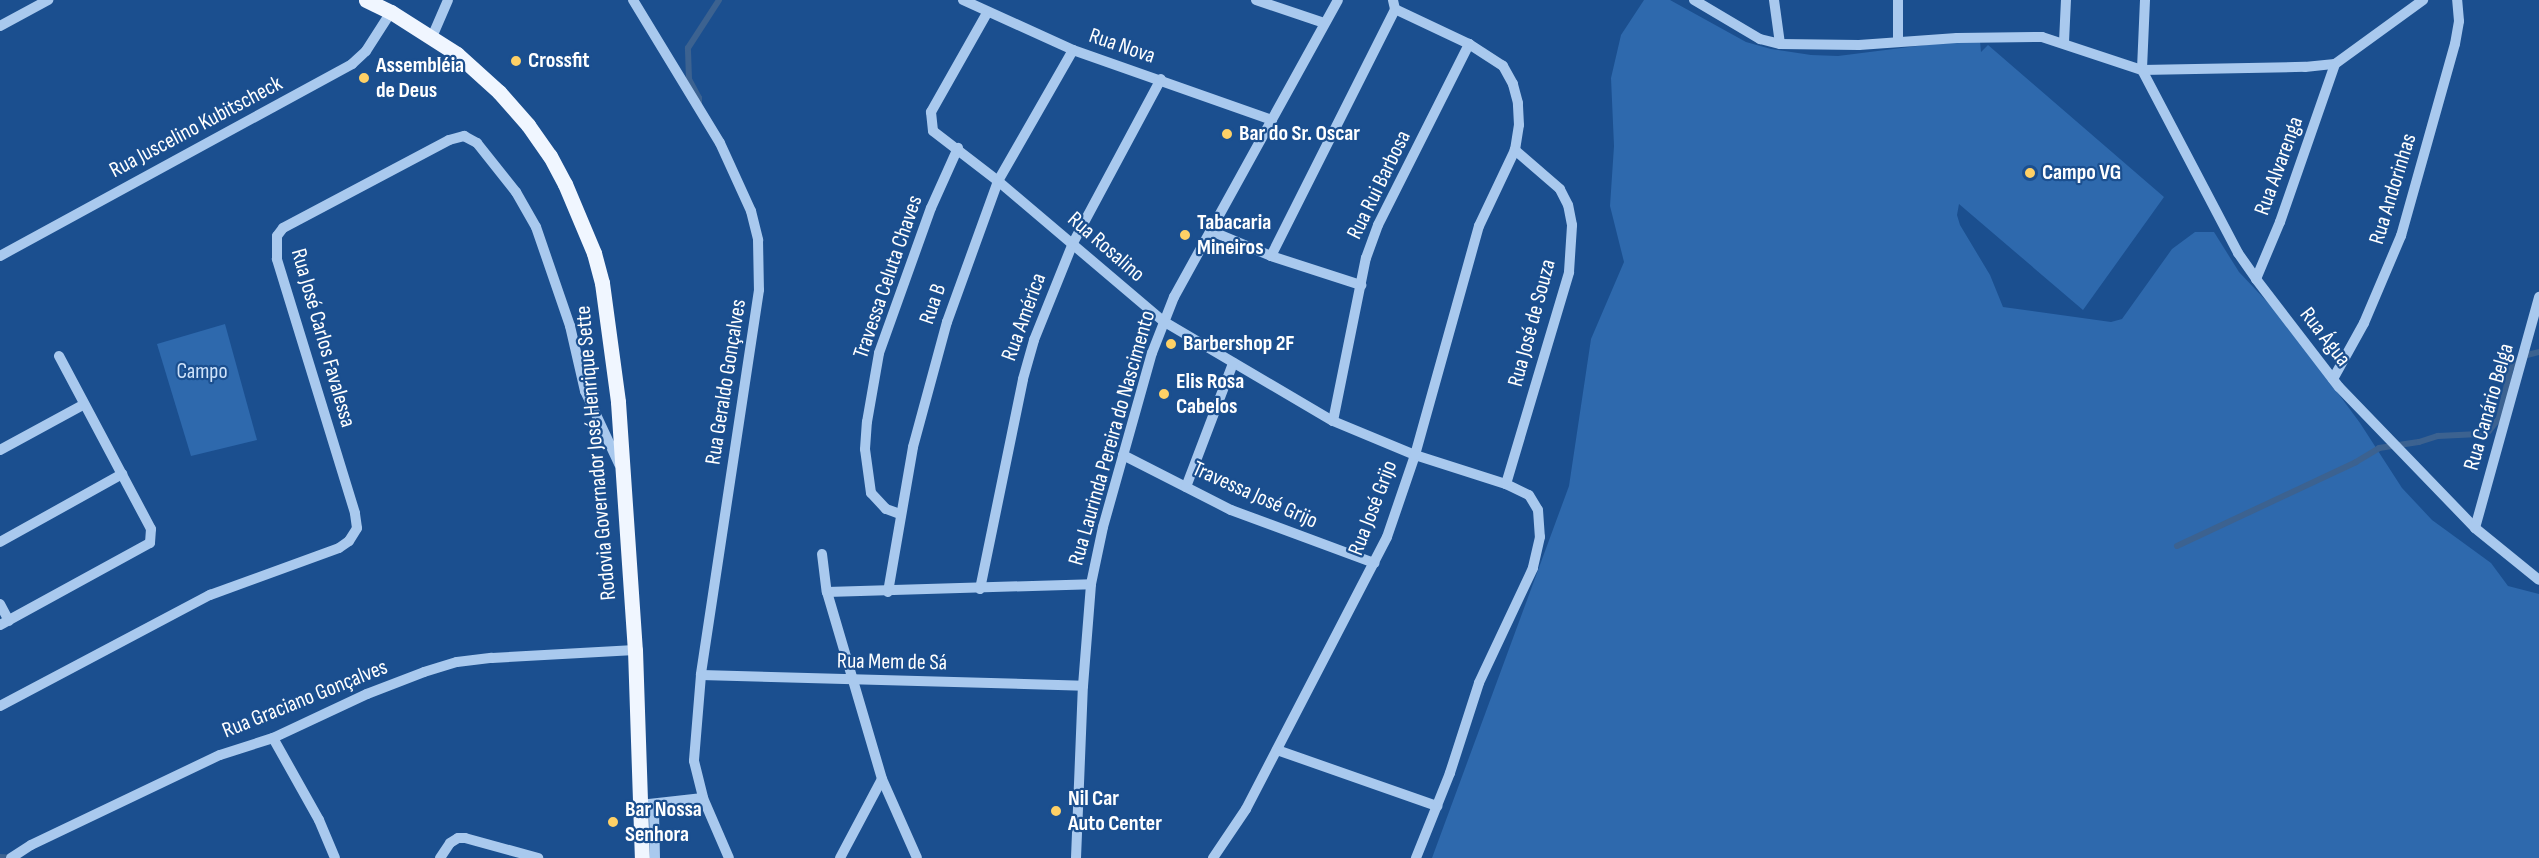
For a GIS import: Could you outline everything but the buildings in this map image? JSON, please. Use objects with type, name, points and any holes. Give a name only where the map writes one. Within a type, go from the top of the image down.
[{"type":"main road","name":"Rodovia Governador José Henrique Sette","points":[[366,0],[432,37],[480,74],[528,125],[550,156],[585,228],[602,283],[609,328],[623,471],[647,808],[642,858]]},
{"type":"street","points":[[0,26],[48,0]]},
{"type":"street","points":[[432,37],[448,0]]},
{"type":"street","name":"Rua Geraldo Gonçalves","points":[[633,0],[720,143],[751,211],[758,240],[759,290],[701,675],[694,761],[703,798],[729,858]]},
{"type":"street","name":"Rua Nova","points":[[963,0],[987,13],[1073,50],[1161,79],[1272,120]]},
{"type":"street","points":[[1256,0],[1324,23]]},
{"type":"street","name":"Rua Laurinda Pereira do Nascimento","points":[[1076,858],[1090,584],[1123,455],[1163,321],[1338,0]]},
{"type":"street","points":[[1694,0],[1760,39],[1780,44],[1820,46],[2014,36],[2042,37],[2064,42],[2142,70],[2306,67],[2336,64],[2423,0]]},
{"type":"street","points":[[1774,0],[1780,44]]},
{"type":"street","points":[[1898,0],[1898,42]]},
{"type":"street","points":[[2064,42],[2066,0]]},
{"type":"street","points":[[2142,70],[2145,0]]},
{"type":"street","name":"Rua Andorinhas","points":[[2333,379],[2364,323],[2401,236],[2455,44],[2459,21],[2457,0]]},
{"type":"street","points":[[1270,256],[1394,4],[1469,44],[1503,66],[1513,84],[1518,103],[1519,125],[1515,150]]},
{"type":"street","name":"Rua Juscelino Kubitscheck","points":[[0,256],[352,64],[366,51],[391,12]]},
{"type":"street","name":"Rua Rosalino","points":[[987,13],[929,119],[933,131],[998,181],[1163,321],[1333,420],[1415,455]]},
{"type":"street","name":"Rua Rui Barbosa","points":[[1333,420],[1366,258],[1378,225],[1469,44]]},
{"type":"street","name":"Rua B","points":[[888,592],[913,447],[947,322],[998,181],[1073,50]]},
{"type":"street","name":"Rua Alvarenga","points":[[2256,279],[2280,222],[2336,64]]},
{"type":"street","name":"Rua Água","points":[[2142,70],[2238,253],[2333,379],[2475,528],[2539,580]]},
{"type":"street","name":"Rua América","points":[[980,589],[1023,379],[1034,340],[1073,243],[1161,79]]},
{"type":"street","name":"Rua José Carlos Favalessa","points":[[0,706],[210,595],[339,548],[349,541],[357,528],[355,513],[277,259],[277,236],[283,228],[450,140],[464,136],[477,143],[516,192],[536,228],[570,326],[589,401],[623,471]]},
{"type":"street","name":"Travessa Celuta Chaves","points":[[900,514],[886,509],[871,493],[866,449],[867,422],[879,353],[931,208],[958,148]]},
{"type":"street","name":"Rua José Grijo","points":[[1213,858],[1246,809],[1387,537],[1415,455],[1479,226],[1515,150]]},
{"type":"street","name":"Rua José de Souza","points":[[1506,484],[1569,272],[1572,225],[1568,205],[1560,189],[1515,150]]},
{"type":"street","points":[[1211,231],[1270,256],[1360,285]]},
{"type":"street","name":"Rua Canário Belga","points":[[2475,528],[2539,297]]},
{"type":"street","points":[[0,604],[4,623],[150,543],[151,529],[83,405],[59,356]]},
{"type":"street","points":[[1186,487],[1233,363]]},
{"type":"street","points":[[0,450],[83,405]]},
{"type":"street","name":"Travessa José Grijo","points":[[1123,455],[1276,529],[1374,563]]},
{"type":"street","points":[[1415,455],[1506,484],[1529,495],[1538,510],[1540,537],[1533,568],[1479,683],[1437,806],[1416,858]]},
{"type":"street","points":[[0,542],[122,474]]},
{"type":"street","points":[[822,554],[827,592],[882,779],[917,858]]},
{"type":"street","points":[[827,592],[888,592],[1090,584]]},
{"type":"street","name":"Rua Graciano Gonçalves","points":[[11,858],[31,845],[220,755],[273,738],[367,694],[457,662],[635,650]]},
{"type":"street","name":"Rua Mem de Sá","points":[[701,675],[1083,686]]},
{"type":"street","points":[[273,738],[319,820],[335,858]]},
{"type":"street","points":[[1277,750],[1437,806]]},
{"type":"street","points":[[840,858],[882,779]]},
{"type":"street","points":[[655,858],[647,808],[703,798]]},
{"type":"street","points":[[440,858],[450,843],[458,838],[538,858]]},
{"type":"green space","points":[[1644,0],[1670,0],[1746,42],[1771,49],[1811,55],[1838,56],[1933,44],[1980,41],[1981,52],[1988,45],[2164,197],[2083,310],[1959,204],[1957,215],[1960,225],[1990,275],[2003,307],[2111,322],[2122,319],[2172,249],[2195,232],[2214,232],[2239,272],[2273,308],[2360,423],[2402,488],[2432,520],[2491,563],[2508,586],[2539,594],[2539,858],[1432,858],[1569,486],[1591,339],[1624,262],[1610,206],[1614,146],[1611,78],[1621,35]]},
{"type":"green space","name":"Campo","points":[[225,324],[257,440],[191,456],[157,344]]},
{"type":"waterway","points":[[699,106],[699,98],[689,79],[688,48],[719,0]]},
{"type":"waterway","points":[[2177,546],[2356,462],[2379,448],[2419,442],[2438,436],[2479,434],[2489,431],[2499,418],[2511,367],[2523,356],[2539,352]]},
{"type":"waterway","points":[[0,857],[14,858]]},
{"type":"place","name":"Crossfit","points":[[516,61]]},
{"type":"place","name":"Assembléia de Deus","points":[[364,78]]},
{"type":"place","name":"Bar do Sr. Oscar","points":[[1227,134]]},
{"type":"place","name":"Campo VG","points":[[2030,173]]},
{"type":"place","name":"Tabacaria Mineiros","points":[[1185,235]]},
{"type":"place","name":"Barbershop 2F","points":[[1171,344]]},
{"type":"place","name":"Elis Rosa Cabelos","points":[[1164,394]]},
{"type":"place","name":"Nil Car Auto Center","points":[[1056,811]]},
{"type":"place","name":"Bar Nossa Senhora","points":[[613,822]]}]
